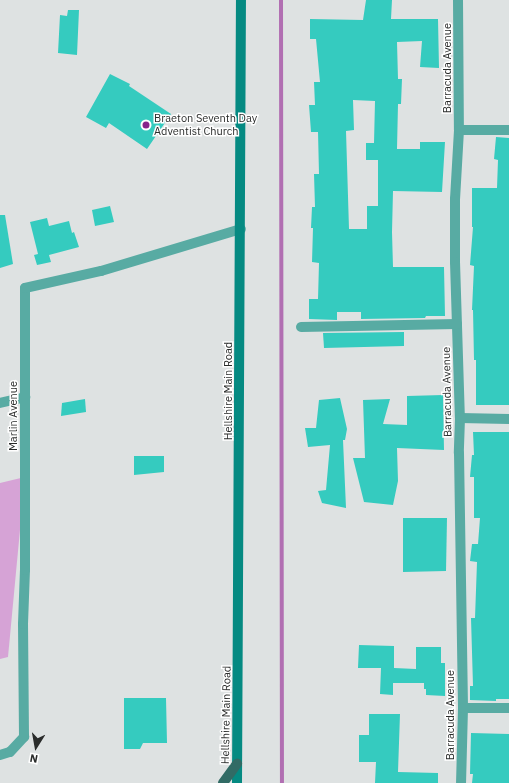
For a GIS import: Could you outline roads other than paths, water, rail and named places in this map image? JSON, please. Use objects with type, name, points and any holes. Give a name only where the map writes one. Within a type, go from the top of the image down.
[{"type":"main road","name":"Hellshire Main Road","points":[[237,783],[241,0]]},
{"type":"main road","points":[[223,783],[237,764]]},
{"type":"street","name":"Barracuda Avenue","points":[[458,0],[458,130],[455,199],[460,418],[459,453],[463,708],[461,783]]},
{"type":"street","points":[[458,130],[509,130]]},
{"type":"street","name":"Marlin Avenue","points":[[0,755],[10,752],[24,737],[22,624],[25,570],[25,288],[101,270],[241,230]]},
{"type":"street","points":[[301,327],[457,324]]},
{"type":"street","points":[[0,403],[25,397]]},
{"type":"street","points":[[460,418],[509,419]]},
{"type":"street","points":[[463,708],[509,708]]},
{"type":"waterway","points":[[281,0],[282,783]]},
{"type":"place","name":"Braeton Seventh Day Adventist Church","points":[[146,125]]}]
